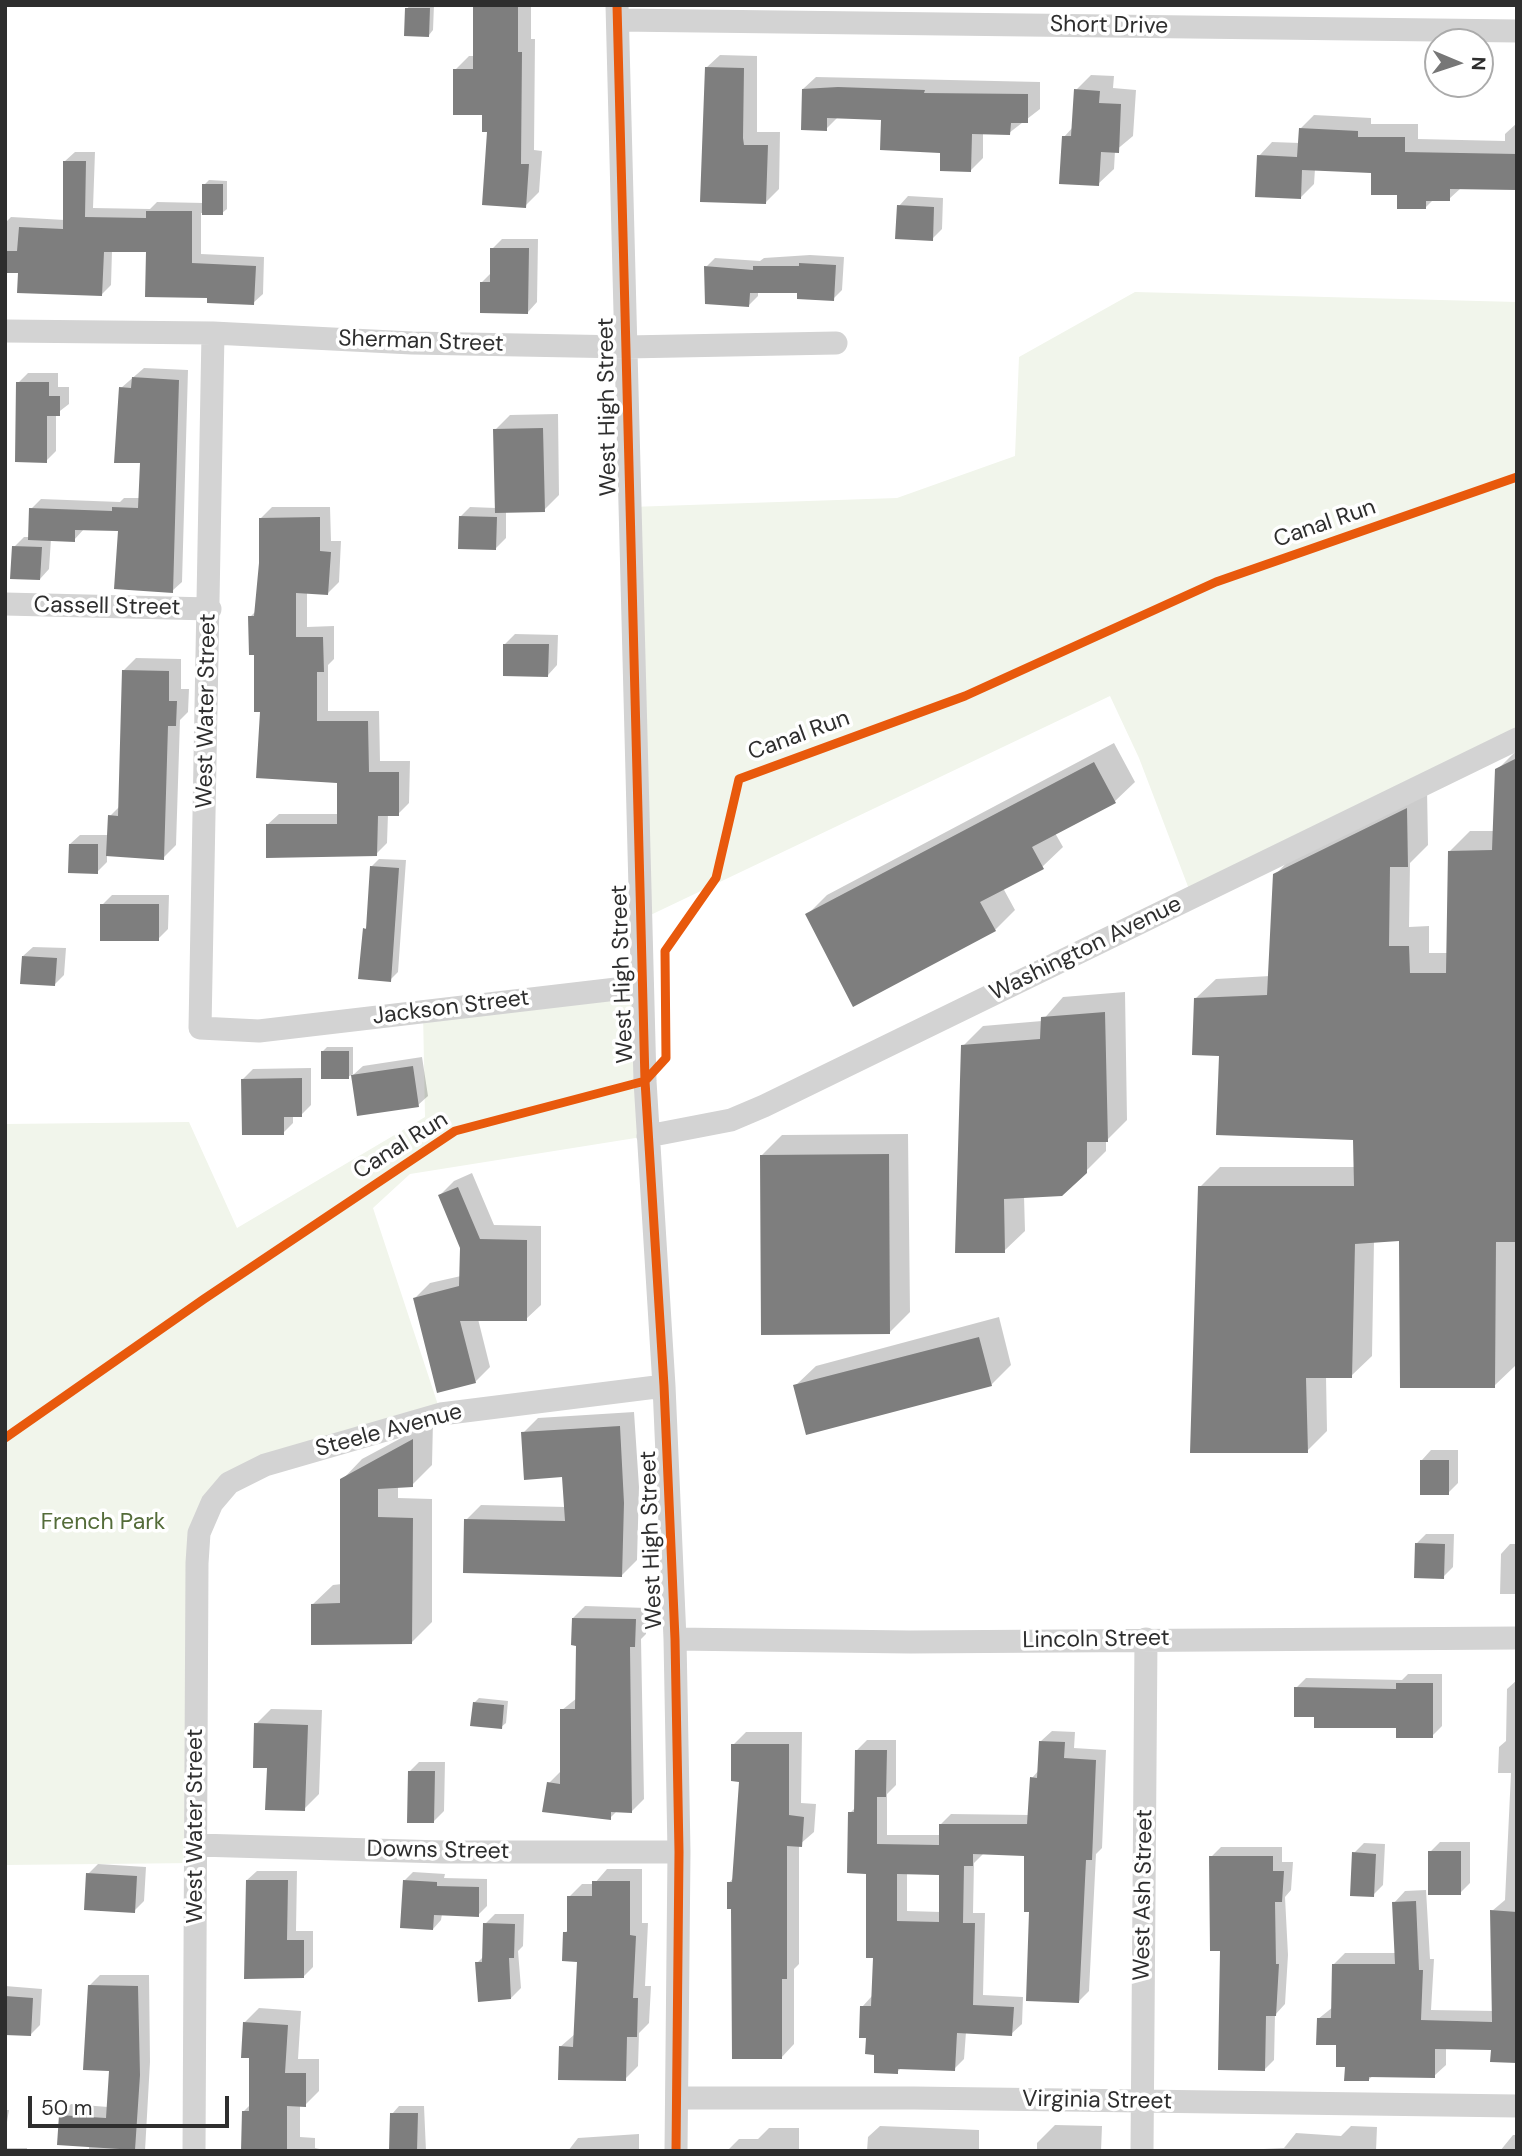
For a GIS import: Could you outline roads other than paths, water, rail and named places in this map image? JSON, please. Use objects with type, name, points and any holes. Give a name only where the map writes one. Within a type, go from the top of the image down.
[{"type":"street","name":"Short Drive","points":[[617,13],[1517,31]]},
{"type":"street","name":"West High Street","points":[[617,13],[642,986],[675,1639],[679,1852],[676,2151]]},
{"type":"street","name":"Sherman Street","points":[[5,331],[213,333],[412,343],[626,347],[836,343]]},
{"type":"street","name":"West Water Street","points":[[213,333],[200,1028],[259,1031]]},
{"type":"street","name":"Cassell Street","points":[[5,604],[209,609]]},
{"type":"street","name":"Washington Avenue","points":[[648,1136],[731,1120],[764,1106],[1517,739]]},
{"type":"street","name":"Jackson Street","points":[[259,1031],[642,986]]},
{"type":"street","name":"Steele Avenue","points":[[212,1503],[229,1483],[265,1465],[441,1414],[664,1386]]},
{"type":"street","name":"West Water Street","points":[[194,2151],[197,1563],[199,1533],[212,1503]]},
{"type":"street","name":"Lincoln Street","points":[[675,1639],[910,1642],[1517,1637]]},
{"type":"street","name":"West Ash Street","points":[[1142,2151],[1146,1639]]},
{"type":"street","name":"Downs Street","points":[[197,1845],[443,1852],[679,1852]]},
{"type":"street","name":"Virginia Street","points":[[677,2098],[914,2098],[1517,2106]]},
{"type":"park label","name":"French Park","points":[[103,1523]]}]
